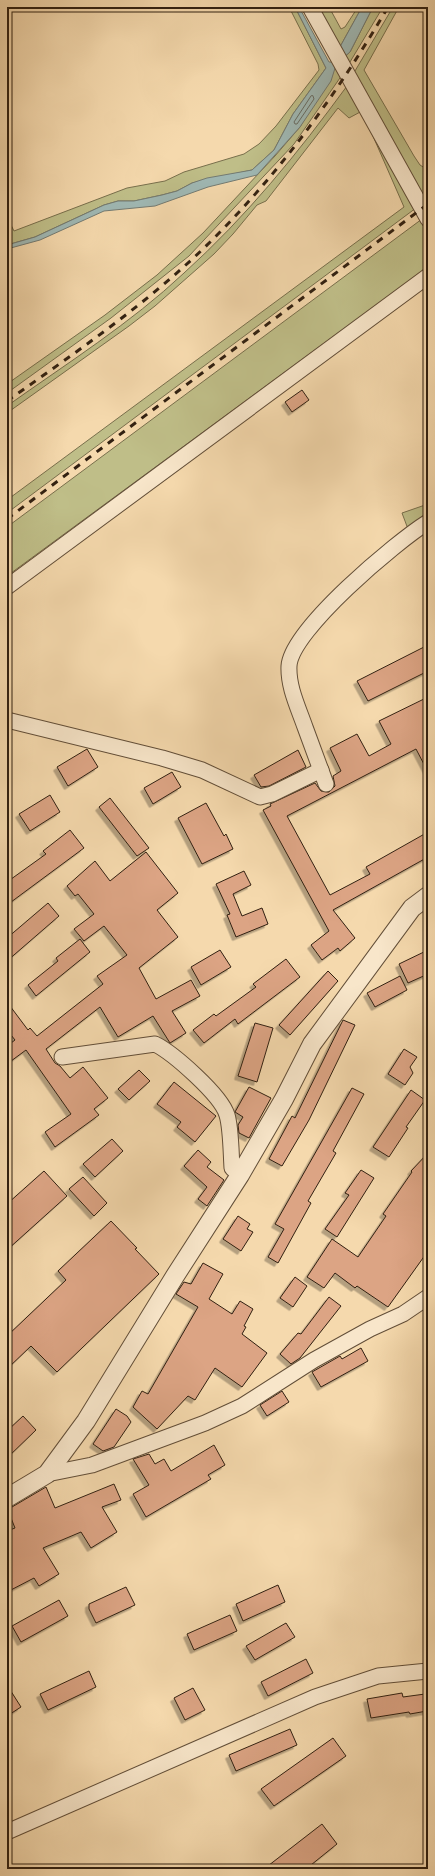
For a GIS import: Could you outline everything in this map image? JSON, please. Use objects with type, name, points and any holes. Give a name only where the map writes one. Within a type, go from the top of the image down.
[{"type":"street","points":[[310,7],[428,219]]},
{"type":"street","points":[[7,587],[428,276]]},
{"type":"street","points":[[7,720],[162,758],[202,770],[260,798],[323,777],[291,688],[289,665],[292,654],[299,640],[347,589],[370,567],[411,533],[428,522]]},
{"type":"street","points":[[47,1474],[86,1421],[175,1276],[240,1175],[284,1099],[312,1044],[412,908],[428,896]]},
{"type":"street","points":[[62,1057],[154,1044],[164,1049],[176,1057],[220,1102],[227,1115],[232,1168],[240,1175]]},
{"type":"street","points":[[7,1498],[47,1474],[92,1465],[205,1423],[242,1406],[314,1360],[370,1329],[403,1314],[428,1297]]},
{"type":"street","points":[[7,1832],[315,1697],[378,1676],[428,1671]]},
{"type":"shaded area","points":[[289,7],[295,7],[326,68],[293,114],[274,150],[252,170],[192,183],[177,191],[162,195],[134,201],[118,201],[104,205],[35,237],[7,245],[7,217],[14,231],[127,188],[165,181],[184,172],[244,154],[259,144],[276,126],[319,70],[318,64]]},
{"type":"shaded area","points":[[315,7],[329,7],[341,29],[345,27],[358,7],[362,7],[339,51]]},
{"type":"shaded area","points":[[373,7],[383,7],[347,67],[343,58],[350,52]]},
{"type":"shaded area","points":[[393,7],[399,7],[364,70],[414,156],[420,165],[428,170],[428,199],[423,203],[352,76]]},
{"type":"shaded area","points":[[336,65],[342,75],[294,144],[189,256],[111,318],[7,393],[7,384],[105,315],[157,275],[203,233],[300,127]]},
{"type":"shaded area","points":[[347,86],[361,111],[349,118],[338,108],[266,201],[257,205],[214,254],[155,306],[129,326],[7,413],[7,406],[120,326],[164,291],[207,252],[270,184],[310,136]]},
{"type":"shaded area","points":[[365,118],[416,208],[7,513],[7,500],[404,207]]},
{"type":"shaded area","points":[[422,219],[428,232],[428,267],[7,576],[7,527]]},
{"type":"shaded area","points":[[428,504],[428,515],[408,529],[402,513]]},
{"type":"water","points":[[295,7],[299,7],[329,62],[334,62],[336,65],[331,81],[300,127],[257,175],[208,187],[155,206],[104,211],[40,240],[7,249],[7,245],[35,237],[104,205],[118,201],[134,201],[162,195],[177,191],[192,183],[207,178],[252,170],[274,150],[293,114],[326,68]]},
{"type":"water","points":[[362,7],[373,7],[350,52],[343,58],[339,51],[341,45]]},
{"type":"building","points":[[302,390],[309,400],[292,412],[285,402]]},
{"type":"building","points":[[424,647],[428,655],[428,671],[368,701],[357,681]]},
{"type":"building","points":[[428,697],[428,772],[416,749],[287,816],[330,895],[370,874],[366,867],[428,832],[428,857],[333,910],[355,938],[340,951],[338,948],[322,960],[311,945],[329,931],[263,810],[271,806],[270,804],[315,783],[321,791],[329,792],[335,786],[333,776],[341,771],[330,748],[357,734],[369,756],[391,744],[379,721]]},
{"type":"building","points":[[87,749],[98,767],[68,786],[57,767]]},
{"type":"building","points":[[298,750],[306,767],[269,786],[261,787],[254,775]]},
{"type":"building","points":[[172,772],[181,787],[153,804],[144,788]]},
{"type":"building","points":[[50,795],[60,812],[30,831],[19,814]]},
{"type":"building","points":[[110,798],[149,848],[137,856],[99,807]]},
{"type":"building","points":[[206,803],[224,836],[226,834],[233,849],[202,864],[178,818]]},
{"type":"building","points":[[70,830],[84,848],[7,905],[7,882],[46,854],[43,851]]},
{"type":"building","points":[[146,852],[178,893],[157,910],[178,937],[139,968],[156,999],[191,980],[200,996],[172,1011],[186,1033],[170,1043],[153,1016],[118,1037],[100,1007],[46,1049],[55,1063],[60,1066],[70,1078],[83,1067],[108,1098],[94,1109],[99,1115],[55,1147],[45,1132],[71,1114],[26,1050],[7,1064],[7,1046],[15,1040],[7,1030],[7,1002],[28,1030],[30,1028],[37,1036],[103,984],[97,976],[127,955],[104,926],[84,941],[74,929],[94,914],[78,894],[75,896],[67,886],[95,861],[110,881]]},
{"type":"building","points":[[244,871],[251,885],[233,894],[242,916],[262,908],[268,924],[236,937],[227,915],[230,914],[216,884]]},
{"type":"building","points":[[48,903],[59,916],[7,961],[7,938]]},
{"type":"building","points":[[80,939],[90,952],[36,996],[28,985],[58,961],[56,958]]},
{"type":"building","points":[[220,950],[231,967],[201,985],[191,967]]},
{"type":"building","points":[[428,950],[428,974],[408,983],[399,964]]},
{"type":"building","points":[[286,959],[300,977],[238,1024],[235,1019],[204,1043],[193,1030],[214,1014],[216,1016],[256,987],[253,984]]},
{"type":"building","points":[[328,971],[338,981],[290,1035],[279,1025]]},
{"type":"building","points":[[400,976],[407,990],[375,1007],[367,993]]},
{"type":"building","points":[[343,1020],[355,1025],[309,1120],[282,1166],[269,1159],[292,1116],[295,1118]]},
{"type":"building","points":[[255,1023],[273,1028],[257,1082],[238,1076]]},
{"type":"building","points":[[404,1049],[417,1057],[410,1067],[413,1073],[405,1085],[388,1074]]},
{"type":"building","points":[[139,1070],[150,1081],[129,1100],[118,1089]]},
{"type":"building","points":[[174,1082],[216,1116],[195,1142],[177,1127],[181,1122],[157,1104]]},
{"type":"building","points":[[249,1087],[271,1098],[249,1138],[239,1133],[238,1125],[243,1117],[235,1112]]},
{"type":"building","points":[[352,1088],[364,1094],[333,1151],[336,1153],[308,1201],[311,1203],[278,1263],[268,1257],[284,1229],[275,1224]]},
{"type":"building","points":[[411,1090],[425,1100],[406,1127],[408,1128],[389,1157],[373,1147]]},
{"type":"building","points":[[112,1139],[123,1151],[95,1177],[83,1164]]},
{"type":"building","points":[[198,1150],[211,1162],[207,1167],[224,1180],[207,1206],[198,1199],[207,1187],[184,1166]]},
{"type":"building","points":[[428,1153],[428,1251],[388,1307],[357,1286],[355,1288],[335,1273],[324,1288],[307,1277],[332,1239],[358,1257],[386,1216],[383,1214],[412,1172],[411,1171]]},
{"type":"building","points":[[361,1170],[374,1178],[337,1237],[325,1229],[349,1195],[345,1193]]},
{"type":"building","points":[[44,1171],[67,1196],[7,1250],[7,1204]]},
{"type":"building","points":[[83,1177],[107,1203],[94,1216],[69,1189]]},
{"type":"building","points":[[238,1216],[250,1224],[247,1229],[253,1232],[241,1251],[223,1239]]},
{"type":"building","points":[[111,1221],[159,1274],[57,1372],[31,1346],[7,1369],[7,1336],[66,1280],[58,1271]]},
{"type":"building","points":[[203,1263],[223,1274],[209,1299],[232,1314],[240,1301],[253,1309],[244,1326],[246,1327],[242,1334],[267,1353],[242,1387],[215,1368],[195,1400],[188,1396],[157,1429],[133,1407],[142,1391],[148,1394],[198,1307],[176,1294],[184,1282],[191,1284]]},
{"type":"building","points":[[295,1277],[307,1286],[293,1307],[280,1298]]},
{"type":"building","points":[[329,1297],[341,1306],[300,1358],[291,1364],[280,1354],[298,1333],[301,1334]]},
{"type":"building","points":[[361,1348],[368,1361],[321,1387],[312,1372],[340,1356],[342,1359]]},
{"type":"building","points":[[282,1391],[289,1402],[267,1416],[260,1405]]},
{"type":"building","points":[[116,1409],[127,1416],[131,1422],[114,1447],[103,1451],[93,1444]]},
{"type":"building","points":[[23,1416],[36,1430],[7,1458],[7,1431]]},
{"type":"building","points":[[214,1445],[225,1465],[208,1475],[211,1479],[146,1517],[133,1494],[149,1485],[133,1459],[149,1454],[155,1464],[164,1459],[171,1471]]},
{"type":"building","points":[[114,1484],[121,1500],[102,1507],[117,1532],[91,1548],[81,1532],[43,1548],[59,1574],[39,1586],[34,1578],[7,1592],[7,1531],[15,1528],[7,1508],[12,1507],[46,1487],[55,1508]]},
{"type":"building","points":[[278,1585],[285,1602],[243,1621],[236,1604]]},
{"type":"building","points":[[126,1587],[135,1605],[96,1623],[89,1609],[89,1604]]},
{"type":"building","points":[[59,1600],[68,1616],[21,1642],[12,1626]]},
{"type":"building","points":[[230,1615],[237,1631],[194,1650],[187,1634]]},
{"type":"building","points":[[286,1623],[295,1637],[255,1660],[246,1646]]},
{"type":"building","points":[[306,1659],[313,1673],[268,1696],[261,1682]]},
{"type":"building","points":[[89,1671],[96,1687],[48,1710],[40,1694]]},
{"type":"building","points":[[7,1685],[21,1707],[7,1716]]},
{"type":"building","points":[[193,1688],[205,1710],[185,1720],[174,1698]]},
{"type":"building","points":[[402,1693],[403,1697],[425,1694],[427,1711],[410,1714],[409,1712],[371,1718],[367,1699]]},
{"type":"building","points":[[290,1729],[297,1745],[236,1771],[229,1755]]},
{"type":"building","points":[[333,1738],[346,1756],[274,1806],[261,1789]]},
{"type":"building","points":[[322,1824],[337,1844],[306,1869],[264,1869]]},
{"type":"railway","points":[[7,401],[134,309],[182,268],[232,220],[282,163],[305,133],[348,71],[388,7]]},
{"type":"railway","points":[[7,519],[428,204]]}]
